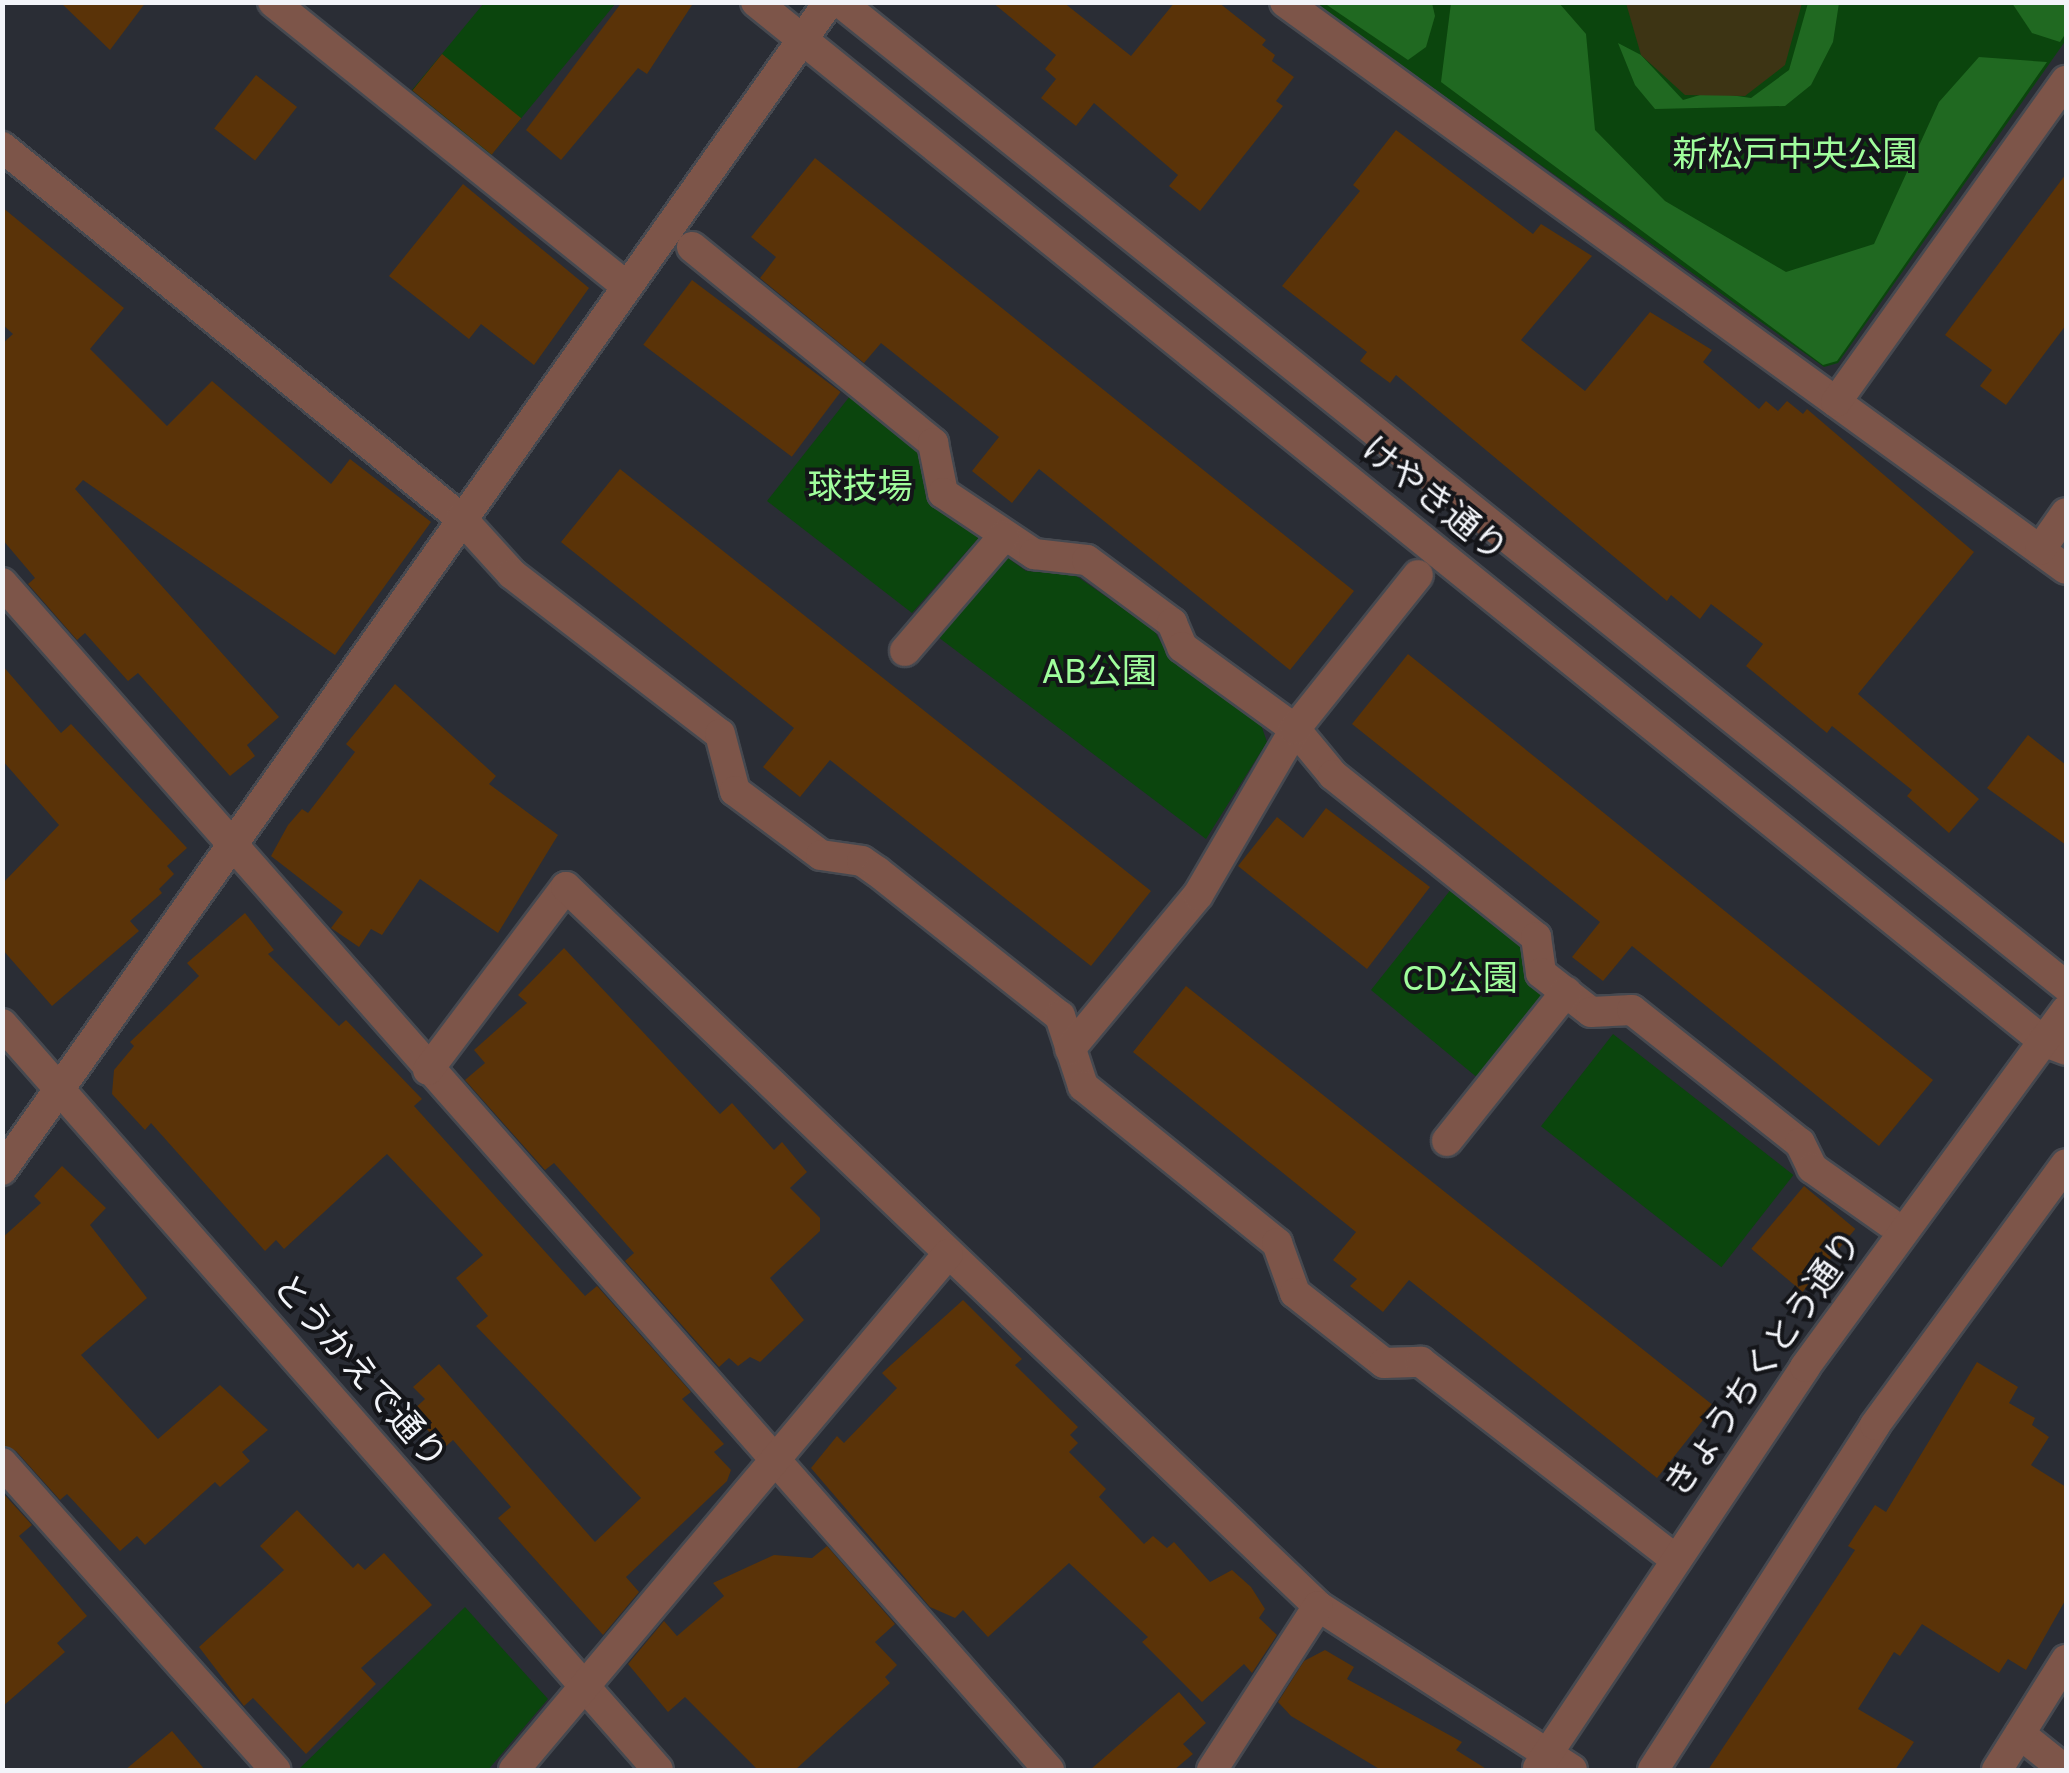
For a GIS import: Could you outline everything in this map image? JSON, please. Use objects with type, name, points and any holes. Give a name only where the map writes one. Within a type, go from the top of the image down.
[{"type":"street","points":[[273,2],[627,287]]},
{"type":"street","name":"けやき通り","points":[[756,2],[2055,1046]]},
{"type":"street","points":[[2,1170],[829,2]]},
{"type":"street","name":"けやき通り","points":[[840,2],[2066,986]]},
{"type":"street","points":[[1284,2],[2066,569]]},
{"type":"street","points":[[1836,402],[2066,81]]},
{"type":"street","points":[[2,147],[462,519],[512,574],[720,734],[736,791],[822,856],[862,861],[878,872],[1060,1016],[1083,1086],[1277,1242],[1295,1294],[1384,1364],[1422,1362],[1676,1560]]},
{"type":"street","points":[[692,247],[933,443],[943,493],[1034,554],[1087,560],[1172,622],[1182,647],[1294,729],[1332,775],[1536,937],[1541,973],[1591,1012],[1632,1010],[1800,1143],[1812,1168],[1890,1223]]},
{"type":"street","points":[[2040,550],[2066,513]]},
{"type":"street","points":[[905,651],[1004,536]]},
{"type":"street","points":[[1070,1049],[1198,895],[1294,729],[1418,576]]},
{"type":"street","points":[[2,583],[1049,1770]]},
{"type":"street","points":[[428,1070],[566,887],[1318,1606],[1551,1765]]},
{"type":"street","points":[[1447,1141],[1566,992]]},
{"type":"street","name":"きょうちくとう通り","points":[[1551,1765],[1676,1560],[1805,1367],[2055,1046],[2066,1010]]},
{"type":"street","name":"とうかえで通り","points":[[2,1024],[658,1770]]},
{"type":"street","points":[[1653,1770],[1876,1425],[2066,1164]]},
{"type":"street","points":[[514,1770],[777,1464],[948,1254]]},
{"type":"street","points":[[2,1464],[276,1770]]},
{"type":"street","points":[[1212,1770],[1318,1606]]},
{"type":"street","points":[[1997,1770],[2066,1660]]},
{"type":"street","points":[[2020,1734],[2064,1770]]},
{"type":"green space","points":[[484,3],[616,3],[491,155],[412,90]]},
{"type":"green space","name":"新松戸中央公園","points":[[1314,3],[2066,3],[2066,40],[1838,363],[1824,367]]},
{"type":"green space","points":[[1324,3],[1432,3],[1435,16],[1426,47],[1408,60]]},
{"type":"green space","points":[[1451,3],[1559,3],[1586,34],[1595,130],[1665,201],[1786,272],[1874,244],[1939,102],[1979,57],[2047,62],[1837,361],[1823,365],[1441,82]]},
{"type":"green space","points":[[1808,3],[1839,3],[1833,42],[1811,85],[1785,106],[1655,109],[1635,85],[1618,43],[1641,55],[1683,100],[1710,92],[1751,98],[1789,70]]},
{"type":"green space","points":[[2012,3],[2066,3],[2066,33],[2060,42],[2032,33]]},
{"type":"green space","name":"球技場","points":[[850,396],[921,453],[984,532],[912,613],[767,501]]},
{"type":"green space","name":"AB公園","points":[[1008,558],[1026,571],[1075,575],[1154,630],[1167,653],[1215,693],[1259,719],[1267,742],[1206,839],[938,637]]},
{"type":"green space","name":"CD公園","points":[[1452,888],[1522,946],[1525,977],[1543,997],[1479,1079],[1371,990]]},
{"type":"green space","points":[[1613,1034],[1793,1175],[1721,1267],[1541,1126]]},
{"type":"green space","points":[[465,1607],[548,1699],[488,1770],[298,1770]]},
{"type":"sand","points":[[1626,2],[1802,3],[1785,65],[1745,96],[1685,95],[1641,55]]},
{"type":"building","points":[[60,2],[146,2],[110,50]]},
{"type":"building","points":[[622,2],[694,2],[647,74],[638,68],[561,160],[526,130]]},
{"type":"building","points":[[992,2],[1063,2],[1131,56],[1175,2],[1218,2],[1266,40],[1262,45],[1275,55],[1272,61],[1294,77],[1276,101],[1283,106],[1200,211],[1169,186],[1178,175],[1094,103],[1076,126],[1041,98],[1056,79],[1045,69],[1056,55]]},
{"type":"building","points":[[442,54],[521,118],[492,155],[412,91]]},
{"type":"building","points":[[256,75],[297,107],[255,161],[214,129]]},
{"type":"building","points":[[1396,130],[1533,234],[1541,224],[1592,256],[1521,340],[1585,391],[1650,312],[1712,350],[1703,362],[1759,409],[1766,401],[1778,411],[1787,401],[1803,414],[1807,409],[1974,552],[1858,694],[1979,799],[1949,833],[1907,796],[1912,790],[1832,726],[1827,733],[1746,666],[1763,644],[1711,604],[1700,619],[1671,595],[1667,601],[1396,375],[1390,383],[1360,361],[1367,352],[1282,286],[1360,191],[1353,185]]},
{"type":"building","points":[[815,158],[1354,591],[1290,670],[1039,469],[1012,503],[972,471],[999,437],[881,343],[864,363],[760,278],[776,257],[751,237]]},
{"type":"building","points":[[2066,174],[2066,325],[2006,405],[1980,386],[1992,370],[1945,335]]},
{"type":"building","points":[[463,184],[589,288],[534,365],[481,324],[469,339],[389,276]]},
{"type":"building","points":[[2,207],[124,308],[90,349],[167,426],[212,381],[331,484],[350,459],[431,522],[335,655],[83,480],[75,489],[279,717],[247,745],[255,756],[230,776],[138,673],[128,681],[85,633],[77,640],[28,584],[35,578],[2,539],[2,344],[13,334],[2,324]]},
{"type":"building","points":[[692,280],[841,392],[792,457],[643,345]]},
{"type":"building","points":[[620,469],[1151,891],[1091,966],[830,760],[800,797],[763,767],[794,728],[561,542]]},
{"type":"building","points":[[1408,654],[1933,1080],[1879,1146],[1632,946],[1603,981],[1572,957],[1600,922],[1352,724]]},
{"type":"building","points":[[2,665],[61,733],[71,724],[187,848],[167,866],[174,874],[159,889],[162,893],[130,921],[139,931],[52,1006],[2,949],[2,884],[59,825],[2,760]]},
{"type":"building","points":[[395,684],[496,776],[489,784],[558,835],[498,933],[420,879],[382,935],[371,929],[359,947],[331,928],[343,912],[271,856],[288,825],[302,809],[308,813],[355,752],[346,744]]},
{"type":"building","points":[[2028,735],[2066,765],[2066,845],[1987,788]]},
{"type":"building","points":[[1326,808],[1430,887],[1367,969],[1238,866],[1277,817],[1303,838]]},
{"type":"building","points":[[245,913],[274,950],[268,954],[339,1026],[346,1020],[422,1099],[414,1106],[585,1296],[597,1286],[691,1392],[682,1399],[724,1444],[714,1452],[731,1470],[727,1481],[626,1577],[639,1592],[603,1635],[498,1518],[511,1507],[453,1440],[444,1448],[411,1412],[425,1399],[413,1387],[439,1364],[595,1542],[641,1498],[476,1326],[488,1316],[456,1278],[483,1255],[387,1154],[284,1249],[276,1240],[265,1251],[151,1123],[145,1130],[112,1094],[114,1070],[134,1046],[130,1042],[199,976],[187,963]]},
{"type":"building","points":[[564,948],[720,1114],[732,1103],[774,1150],[782,1142],[807,1172],[790,1188],[820,1218],[820,1231],[770,1278],[804,1320],[760,1362],[750,1357],[738,1366],[729,1358],[719,1367],[625,1261],[634,1253],[554,1163],[545,1170],[465,1080],[485,1063],[474,1050],[527,1003],[518,995]]},
{"type":"building","points":[[1186,986],[1714,1406],[1657,1478],[1409,1280],[1383,1312],[1350,1286],[1357,1279],[1333,1260],[1356,1232],[1133,1052]]},
{"type":"building","points":[[62,1166],[106,1208],[90,1225],[147,1298],[81,1355],[158,1439],[220,1385],[268,1430],[242,1452],[250,1461],[220,1487],[215,1482],[145,1545],[137,1536],[120,1551],[67,1494],[60,1500],[16,1451],[2,1445],[2,1238],[41,1203],[34,1196]]},
{"type":"building","points":[[1804,1186],[1855,1229],[1803,1292],[1751,1249]]},
{"type":"building","points":[[963,1300],[1022,1359],[1015,1365],[1078,1427],[1070,1435],[1078,1443],[1069,1452],[1106,1489],[1099,1497],[1144,1544],[1153,1536],[1167,1548],[1174,1542],[1210,1582],[1232,1570],[1251,1587],[1265,1609],[1259,1618],[1277,1635],[1252,1673],[1244,1664],[1202,1702],[1142,1642],[1148,1637],[1069,1563],[988,1637],[963,1610],[955,1618],[930,1607],[811,1468],[837,1436],[844,1443],[897,1388],[882,1373]]},
{"type":"building","points":[[1977,1362],[2018,1387],[2009,1403],[2035,1418],[2032,1425],[2049,1437],[2031,1465],[2066,1487],[2066,1599],[2026,1670],[2008,1659],[1999,1673],[1922,1624],[1900,1656],[1894,1652],[1858,1709],[1914,1742],[1895,1770],[1708,1770],[1855,1550],[1848,1546],[1875,1505],[1886,1512]]},
{"type":"building","points":[[2,1492],[32,1525],[19,1536],[87,1616],[57,1643],[65,1652],[2,1707]]},
{"type":"building","points":[[297,1510],[353,1568],[358,1563],[365,1570],[384,1553],[432,1605],[361,1668],[376,1684],[306,1754],[253,1698],[244,1706],[199,1647],[284,1570],[260,1546]]},
{"type":"building","points":[[827,1546],[895,1624],[875,1642],[897,1665],[885,1677],[890,1683],[795,1770],[758,1770],[685,1697],[668,1712],[628,1664],[664,1621],[677,1636],[724,1596],[713,1583],[774,1555],[812,1558]]},
{"type":"building","points":[[1325,1650],[1354,1667],[1347,1679],[1462,1742],[1456,1750],[1488,1770],[1381,1770],[1291,1716],[1278,1702],[1304,1661]]},
{"type":"building","points":[[1179,1692],[1206,1723],[1183,1744],[1193,1754],[1174,1770],[1090,1770]]},
{"type":"building","points":[[172,1731],[205,1770],[125,1770]]}]
